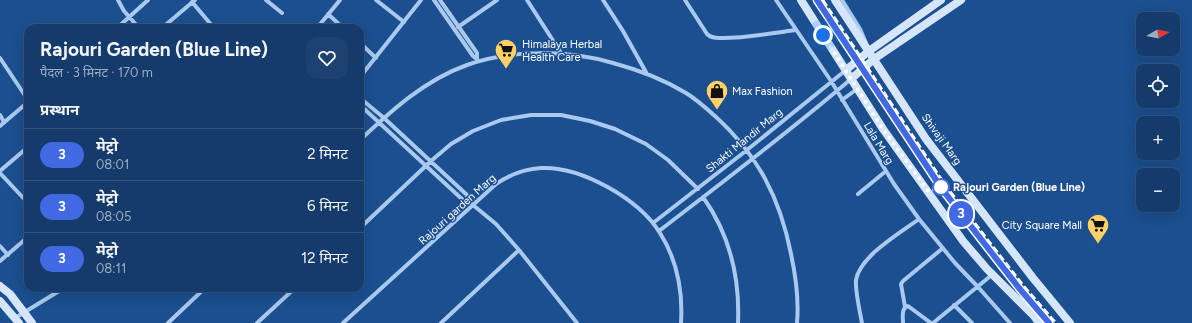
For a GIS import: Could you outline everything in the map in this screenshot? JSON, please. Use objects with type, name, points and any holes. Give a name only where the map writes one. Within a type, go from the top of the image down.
[{"type":"main road","points":[[801,0],[883,129],[963,241],[1039,323]]},
{"type":"main road","name":"Shivaji Marg","points":[[835,0],[926,139],[1033,278],[1070,323]]},
{"type":"main road","points":[[846,70],[869,51],[941,0]]},
{"type":"main road","points":[[851,79],[874,59],[961,0]]},
{"type":"main road","points":[[0,286],[10,294],[32,323]]},
{"type":"main road","points":[[0,302],[17,321]]},
{"type":"street","points":[[118,0],[124,11],[136,24]]},
{"type":"street","points":[[122,24],[148,0]]},
{"type":"street","points":[[266,0],[282,13]]},
{"type":"street","points":[[320,24],[340,0]]},
{"type":"street","points":[[376,0],[404,22]]},
{"type":"street","points":[[364,72],[421,0]]},
{"type":"street","points":[[434,0],[473,56],[478,60]]},
{"type":"street","points":[[440,0],[477,53],[478,60]]},
{"type":"street","points":[[455,29],[497,0]]},
{"type":"street","points":[[527,0],[561,53]]},
{"type":"street","points":[[603,0],[623,31],[647,74]]},
{"type":"street","points":[[685,0],[710,37],[718,38],[749,36],[796,30]]},
{"type":"street","name":"Lala Marg","points":[[776,0],[831,81],[886,171],[919,219],[955,263],[1010,323]]},
{"type":"street","points":[[842,0],[865,38],[869,51]]},
{"type":"street","points":[[167,24],[194,1],[211,24]]},
{"type":"street","points":[[328,14],[339,24]]},
{"type":"street","points":[[364,47],[376,58]]},
{"type":"street","points":[[364,136],[384,118],[432,81],[478,60],[517,54],[561,53],[599,59],[647,74],[687,94],[731,131],[747,150],[770,187],[787,233],[798,293],[797,323]]},
{"type":"street","points":[[0,58],[24,95]]},
{"type":"street","name":"Shakti Mandir Marg","points":[[653,223],[698,189],[846,70]]},
{"type":"street","points":[[659,231],[753,159],[851,79]]},
{"type":"street","points":[[842,100],[857,89]]},
{"type":"street","points":[[364,101],[467,195],[471,204]]},
{"type":"street","points":[[0,126],[24,104]]},
{"type":"street","points":[[364,109],[463,200],[471,204],[496,224],[519,250],[577,323]]},
{"type":"street","points":[[0,115],[4,122]]},
{"type":"street","points":[[364,224],[451,144],[473,131],[501,120],[531,115],[561,115],[590,121],[616,129],[646,144],[668,160],[698,189]]},
{"type":"street","points":[[24,151],[0,172],[24,199]]},
{"type":"street","name":"Rajouri garden Marg","points":[[343,323],[471,204],[496,184],[518,172],[540,168],[559,169],[580,174],[592,179],[617,192],[653,223],[659,231],[672,256],[679,279],[681,296],[681,323]]},
{"type":"street","points":[[858,194],[886,171]]},
{"type":"street","points":[[703,197],[724,231],[733,260],[738,292],[738,323]]},
{"type":"street","points":[[862,323],[856,282],[861,267],[872,254],[919,219]]},
{"type":"street","points":[[0,261],[24,241]]},
{"type":"street","points":[[0,246],[8,255]]},
{"type":"street","points":[[903,323],[903,309],[905,307],[902,284],[903,281],[943,248]]},
{"type":"street","points":[[441,323],[519,250]]},
{"type":"street","points":[[905,307],[909,306],[932,323],[978,287],[992,274]]},
{"type":"street","points":[[17,321],[24,312],[57,292]]},
{"type":"street","points":[[168,323],[201,292]]},
{"type":"street","points":[[257,323],[291,292]]},
{"type":"street","points":[[0,302],[10,294]]},
{"type":"street","points":[[954,305],[972,323]]},
{"type":"railway","points":[[823,0],[946,186],[1023,285],[1056,323]]},
{"type":"metro line","name":"3","points":[[817,0],[942,189],[992,255],[1049,323]]},
{"type":"place","name":"Himalaya Herbal Health Care","points":[[506,70]]},
{"type":"place","name":"Max Fashion","points":[[717,110]]},
{"type":"place","name":"Rajouri Garden (Blue Line)","points":[[941,187]]},
{"type":"place","name":"City Square Mall","points":[[1098,244]]},
{"type":"route","points":[[823,35],[883,129],[928,191],[941,187]]}]
